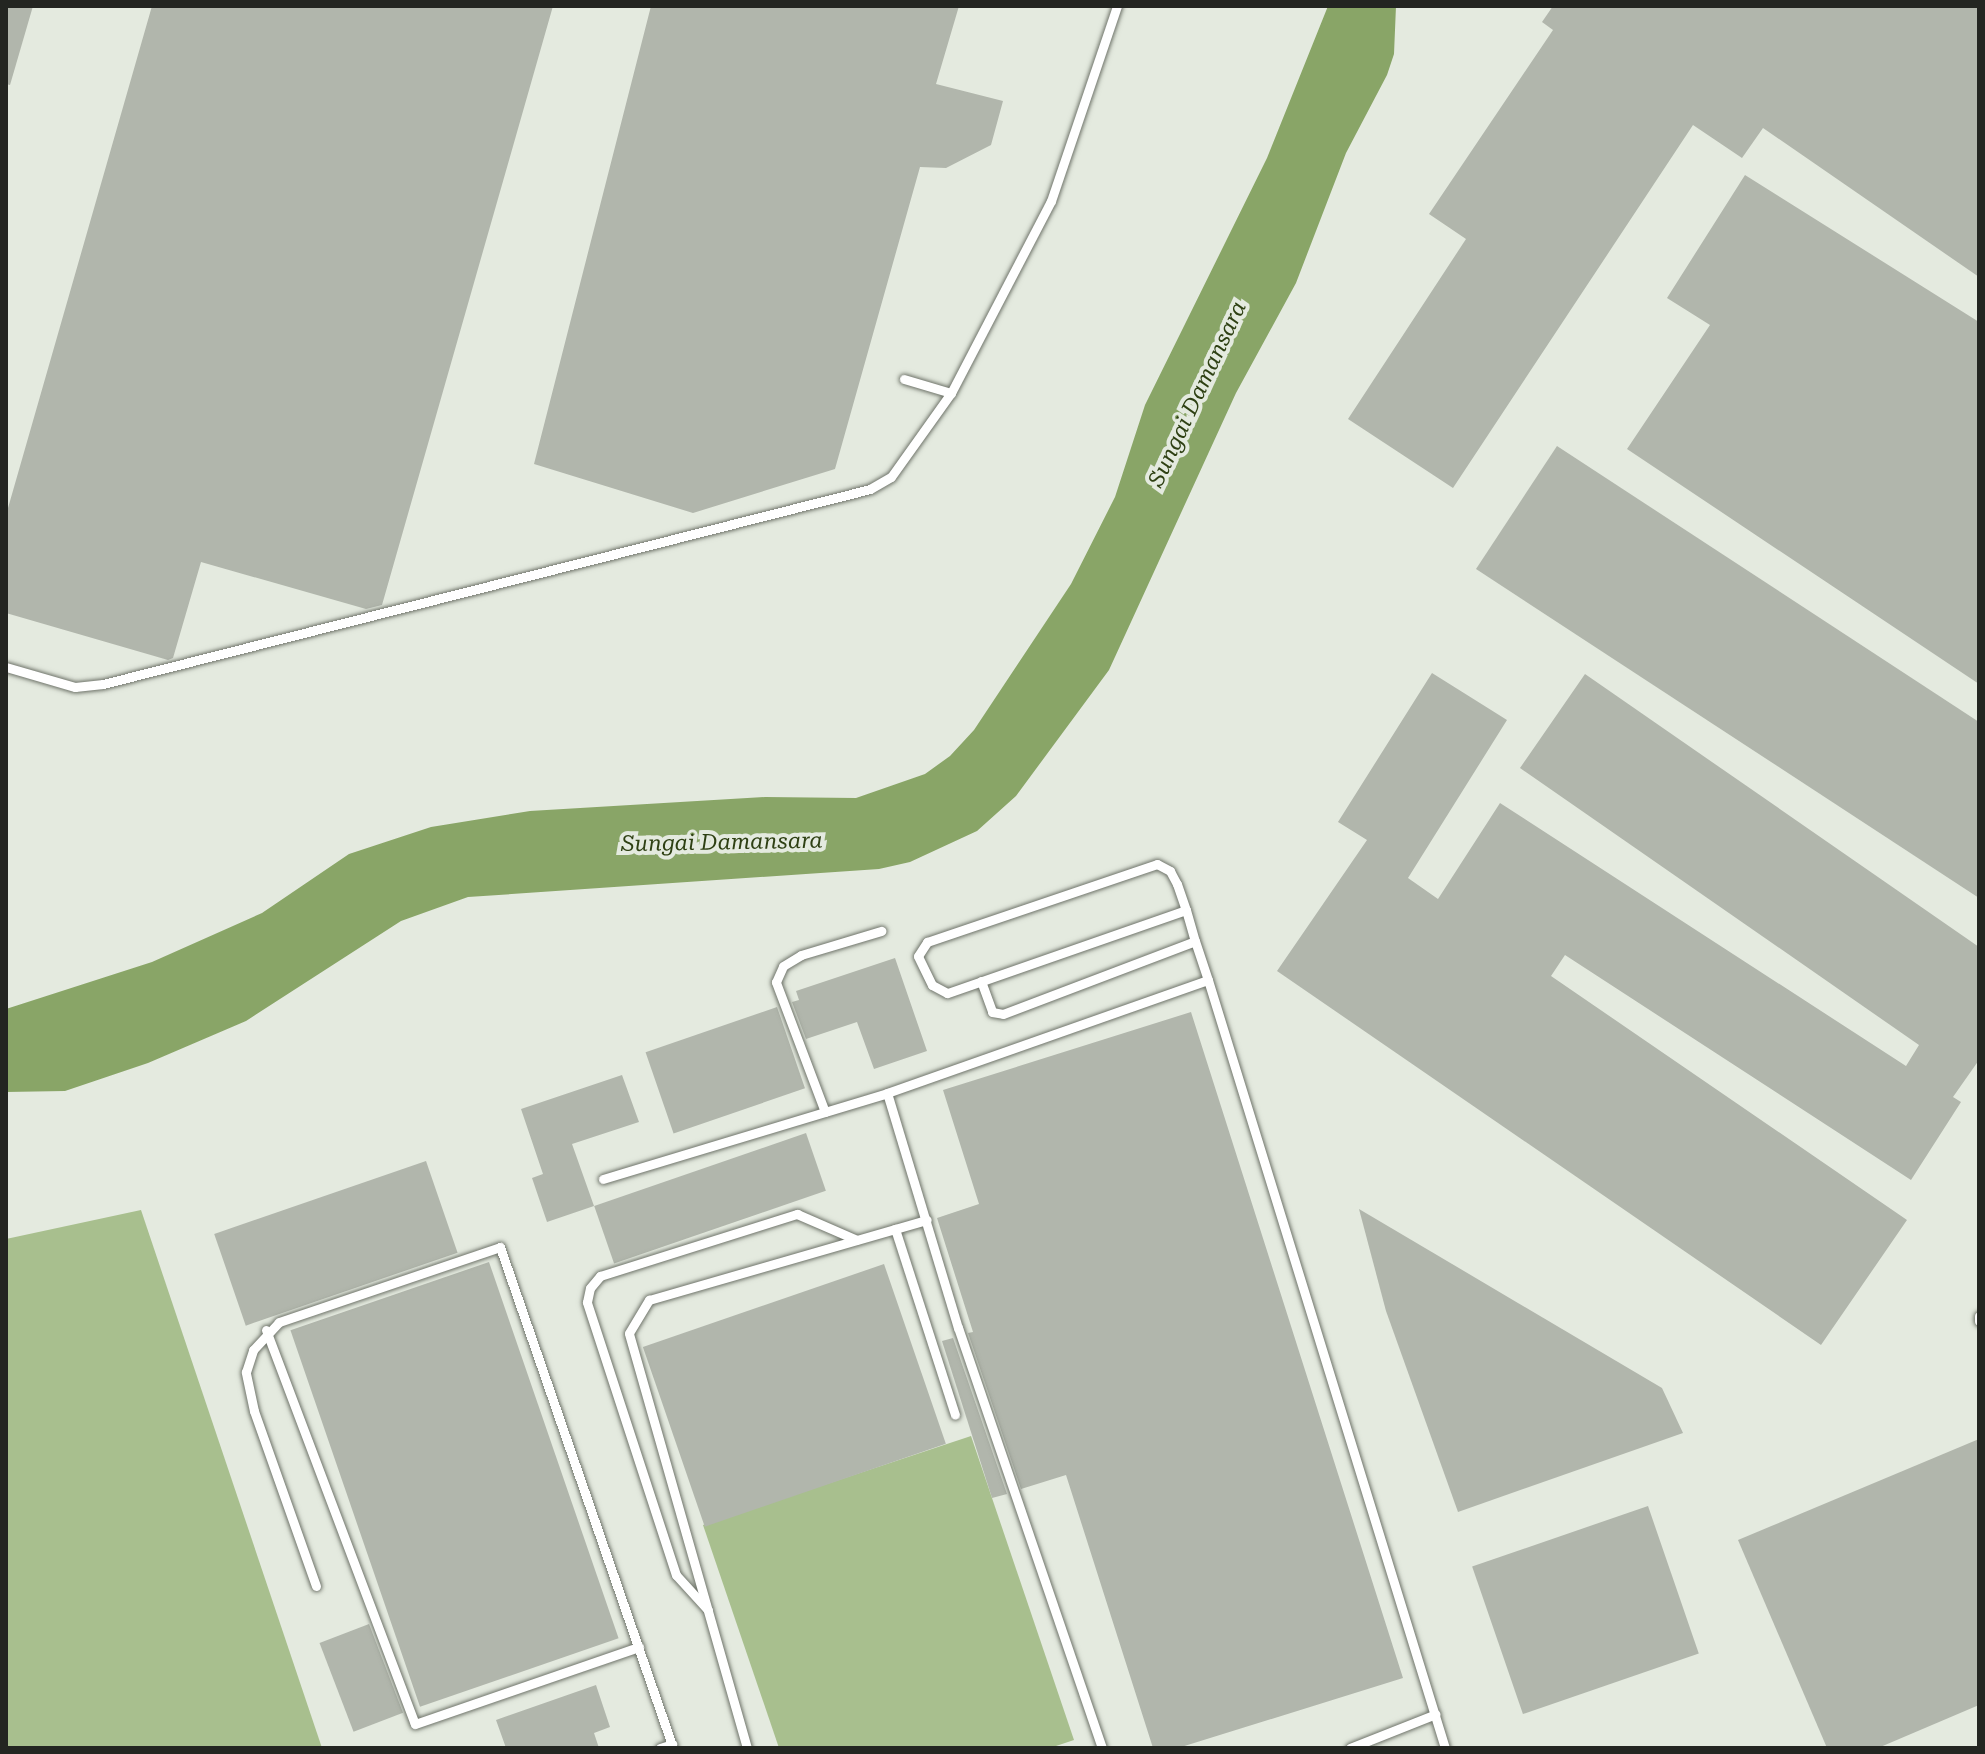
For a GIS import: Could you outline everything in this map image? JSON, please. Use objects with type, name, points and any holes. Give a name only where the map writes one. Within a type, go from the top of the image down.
[{"type":"lane","points":[[6,667],[75,687],[103,684],[870,489],[907,460],[951,393],[1051,201],[1117,6]]},
{"type":"lane","points":[[904,379],[951,393]]},
{"type":"lane","points":[[1186,910],[981,981],[938,992],[921,971],[922,946],[1157,864],[1170,871],[1186,910],[1208,980],[1445,1748]]},
{"type":"lane","points":[[825,1112],[776,982],[783,966],[801,955],[881,931]]},
{"type":"lane","points":[[981,981],[992,1012],[1003,1014],[1195,941]]},
{"type":"lane","points":[[603,1179],[887,1093],[1208,980]]},
{"type":"lane","points":[[887,1093],[958,1328],[1102,1748]]},
{"type":"lane","points":[[708,1610],[676,1575],[587,1302],[590,1288],[600,1276],[797,1214],[857,1240]]},
{"type":"lane","points":[[747,1748],[629,1333],[649,1300],[927,1220]]},
{"type":"lane","points":[[895,1229],[955,1415]]},
{"type":"lane","points":[[316,1586],[254,1411],[246,1372],[266,1330],[500,1247],[672,1746],[660,1748]]},
{"type":"lane","points":[[266,1330],[415,1724],[639,1647]]},
{"type":"lane","points":[[1350,1748],[1372,1745],[1436,1714]]},
{"type":"shaded area","points":[[141,1210],[322,1748],[6,1748],[6,1239]]},
{"type":"shaded area","points":[[971,1436],[1074,1740],[1050,1748],[779,1748],[703,1525]]},
{"type":"water","name":"Sungai Damansara","points":[[1328,6],[1396,6],[1394,54],[1387,75],[1346,153],[1296,283],[1236,393],[1109,670],[1016,796],[977,831],[910,862],[879,869],[468,897],[401,921],[246,1021],[148,1063],[65,1091],[6,1092],[6,1009],[152,962],[262,913],[349,854],[431,827],[530,811],[765,797],[856,798],[925,774],[950,756],[974,730],[1071,584],[1115,497],[1145,405],[1267,158]]},
{"type":"building","points":[[6,6],[33,6],[10,85],[6,84]]},
{"type":"building","points":[[152,6],[553,6],[382,605],[366,609],[201,562],[173,658],[168,660],[6,613],[6,515]]},
{"type":"building","points":[[651,6],[959,6],[936,84],[1003,101],[991,145],[946,168],[920,167],[835,469],[693,513],[534,464]]},
{"type":"building","points":[[1553,6],[1979,6],[1979,277],[1763,128],[1742,158],[1693,125],[1453,488],[1348,419],[1466,239],[1429,214],[1553,30],[1542,22]]},
{"type":"building","points":[[1745,175],[1979,322],[1979,684],[1627,449],[1710,325],[1667,298]]},
{"type":"building","points":[[1557,446],[1979,722],[1979,898],[1476,569]]},
{"type":"building","points":[[1432,673],[1507,720],[1408,878],[1438,899],[1500,803],[1906,1066],[1919,1045],[1520,768],[1585,674],[1979,947],[1979,1060],[1953,1097],[1961,1102],[1911,1180],[1565,955],[1551,976],[1907,1220],[1821,1345],[1277,971],[1367,840],[1338,822]]},
{"type":"building","points":[[895,958],[927,1051],[874,1069],[857,1022],[806,1039],[792,1002],[799,1000],[796,991]]},
{"type":"building","points":[[777,1007],[805,1088],[674,1134],[646,1052]]},
{"type":"building","points":[[1191,1012],[1403,1678],[1178,1748],[1153,1748],[1066,1475],[1021,1489],[968,1333],[973,1332],[937,1218],[979,1204],[943,1090]]},
{"type":"building","points":[[622,1075],[639,1122],[572,1144],[594,1206],[547,1222],[532,1178],[543,1174],[521,1109]]},
{"type":"building","points":[[806,1133],[826,1191],[614,1264],[594,1206]]},
{"type":"building","points":[[426,1161],[458,1253],[246,1326],[214,1234]]},
{"type":"building","points":[[1359,1209],[1662,1388],[1683,1433],[1458,1512],[1386,1311]]},
{"type":"building","points":[[489,1262],[619,1638],[420,1707],[290,1330]]},
{"type":"building","points":[[884,1264],[946,1444],[705,1527],[643,1347]]},
{"type":"building","points":[[953,1338],[1007,1494],[992,1498],[942,1341]]},
{"type":"building","points":[[1979,1439],[1979,1705],[1878,1748],[1827,1748],[1738,1540]]},
{"type":"building","points":[[1648,1506],[1699,1654],[1523,1714],[1472,1567]]},
{"type":"building","points":[[369,1624],[403,1713],[354,1732],[320,1643]]},
{"type":"building","points":[[596,1685],[610,1727],[594,1733],[599,1748],[506,1748],[496,1720]]}]
